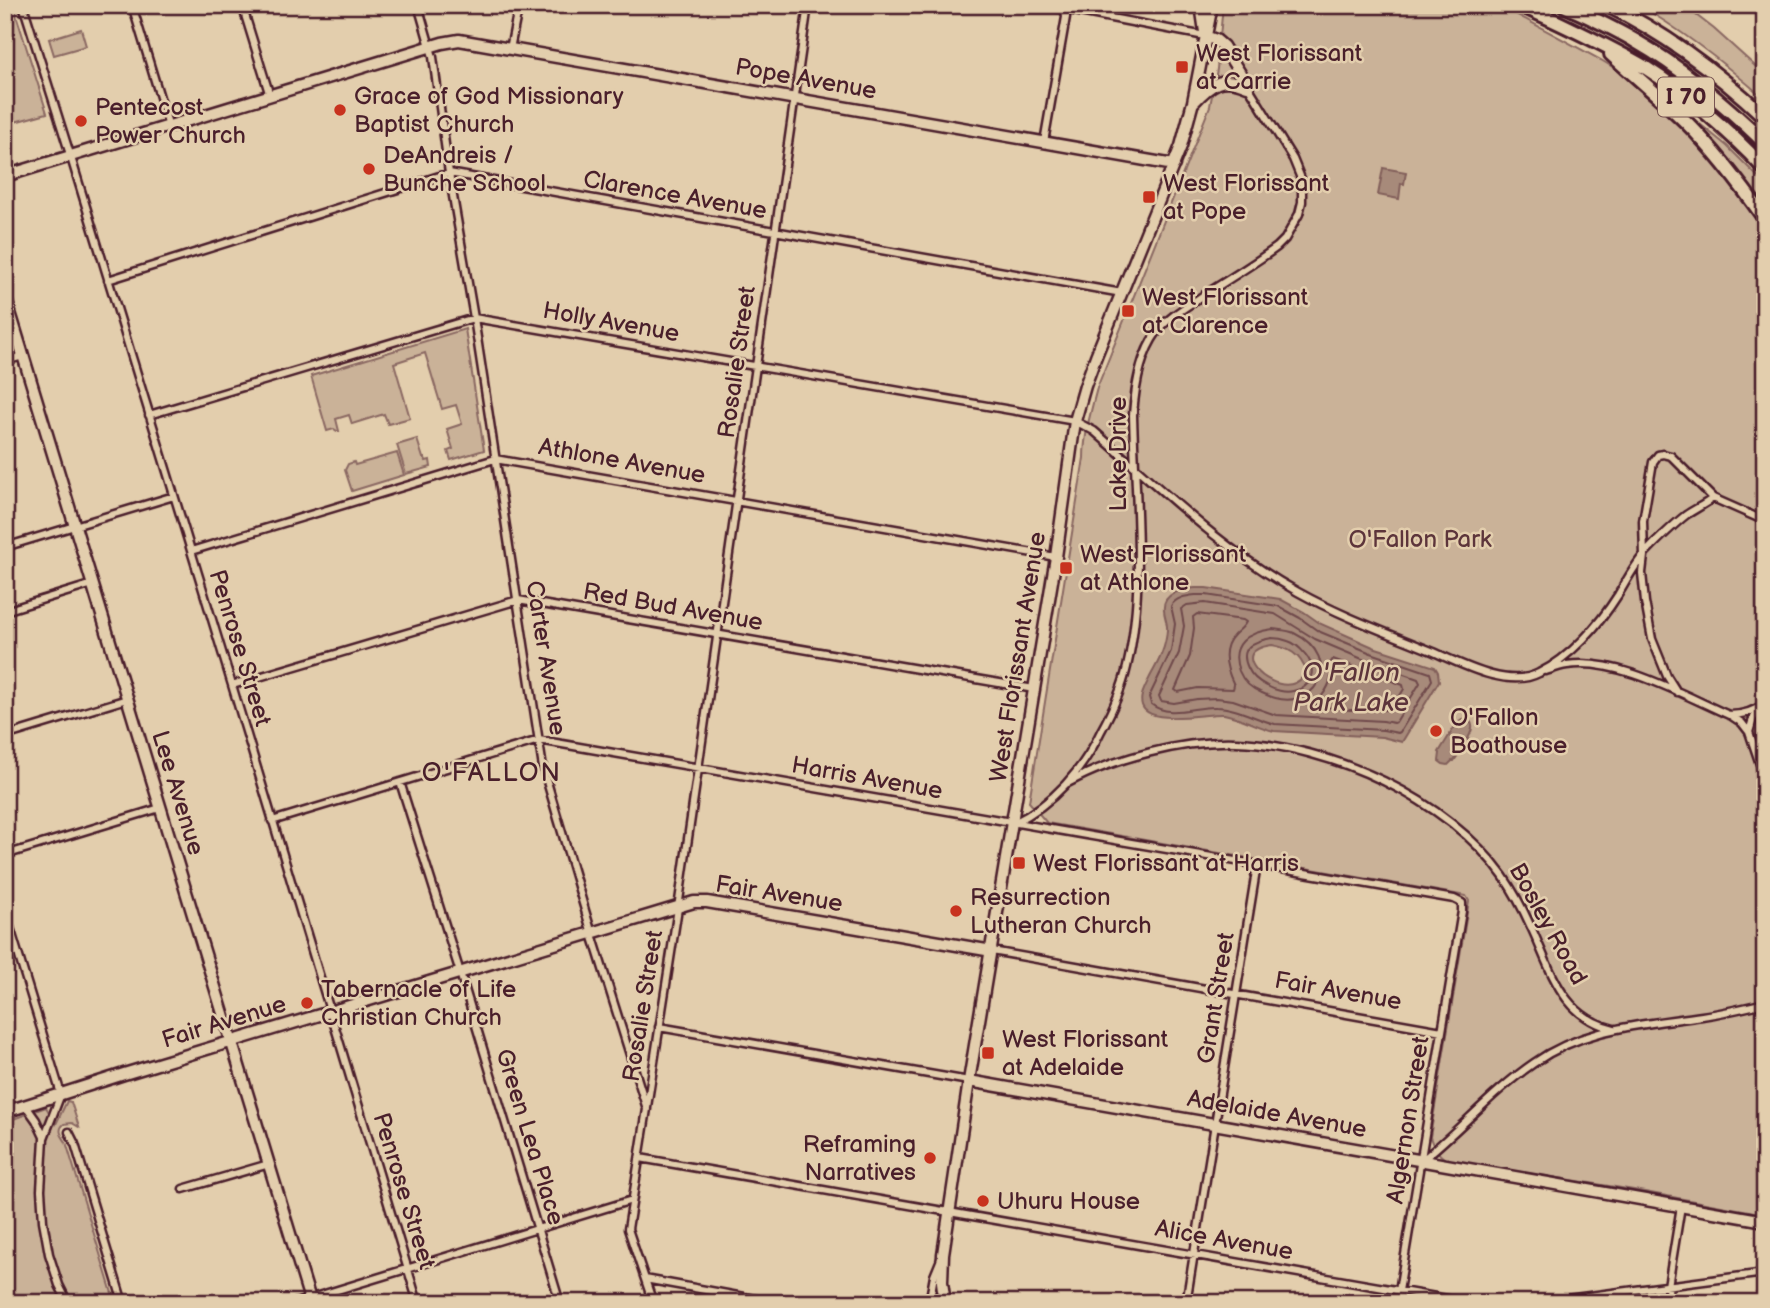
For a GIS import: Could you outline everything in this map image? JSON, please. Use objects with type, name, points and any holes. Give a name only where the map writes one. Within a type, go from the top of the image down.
[{"type":"highway","name":"I 70","points":[[1521,5],[1595,40],[1671,85],[1716,121],[1765,169]]},
{"type":"highway","points":[[1564,5],[1614,29],[1664,58],[1710,93],[1765,143]]},
{"type":"highway","name":"I 70","points":[[1607,5],[1670,41],[1765,115]]},
{"type":"highway","points":[[1595,40],[1687,123],[1735,178],[1765,219]]},
{"type":"street","name":"Penrose Street","points":[[23,5],[418,1303]]},
{"type":"street","points":[[132,5],[169,127]]},
{"type":"street","points":[[242,5],[270,96]]},
{"type":"street","name":"Carter Avenue","points":[[418,5],[431,47],[546,781],[647,1109],[628,1229],[653,1303]]},
{"type":"street","points":[[510,49],[521,5]]},
{"type":"street","name":"Rosalie Street","points":[[647,1109],[808,5]]},
{"type":"street","points":[[1043,5],[1064,7],[1216,40],[1223,46],[1248,86]]},
{"type":"street","name":"West Florissant Avenue","points":[[1201,5],[1205,36]]},
{"type":"street","name":"West Florissant Avenue","points":[[945,1303],[942,1282],[943,1254],[1056,557],[1075,421],[1085,386],[1174,164],[1193,102],[1212,5]]},
{"type":"street","points":[[1044,142],[1066,17],[1064,7]]},
{"type":"street","name":"Pope Avenue","points":[[5,176],[459,40],[1174,164]]},
{"type":"street","points":[[1193,102],[1206,89],[1226,80],[1248,86]]},
{"type":"street","name":"Lake Drive","points":[[1012,823],[1039,808],[1081,767],[1118,695],[1127,669],[1137,581],[1133,415],[1144,356],[1158,331],[1176,313],[1277,247],[1299,215],[1303,192],[1300,172],[1248,86]]},
{"type":"street","name":"Clarence Avenue","points":[[108,280],[449,173],[1123,293]]},
{"type":"street","name":"Lee Avenue","points":[[5,296],[310,1301]]},
{"type":"street","name":"Holly Avenue","points":[[149,415],[474,318],[1075,421]]},
{"type":"street","points":[[5,361],[23,356]]},
{"type":"street","points":[[1075,421],[1094,431],[1227,545],[1297,592],[1351,618],[1504,678],[1526,678],[1567,665],[1597,665],[1624,670],[1742,723],[1749,732],[1765,779]]},
{"type":"street","points":[[1677,692],[1659,658],[1649,626],[1642,573],[1643,521],[1653,462],[1658,455],[1671,456],[1713,498],[1765,521]]},
{"type":"street","name":"Athlone Avenue","points":[[191,551],[495,459],[1056,557]]},
{"type":"street","points":[[5,547],[174,496]]},
{"type":"street","points":[[1540,673],[1565,655],[1588,633],[1644,555],[1686,515],[1713,498]]},
{"type":"street","points":[[5,611],[93,584]]},
{"type":"street","name":"Red Bud Avenue","points":[[232,685],[517,600],[1034,688]]},
{"type":"street","points":[[5,736],[127,699]]},
{"type":"street","points":[[1729,715],[1750,713],[1763,705]]},
{"type":"street","points":[[1749,732],[1753,719],[1763,705]]},
{"type":"street","name":"Harris Avenue","points":[[272,821],[539,740],[1462,902]]},
{"type":"street","name":"Bosley Road","points":[[1064,786],[1085,774],[1140,755],[1208,743],[1235,742],[1284,747],[1376,776],[1437,812],[1480,848],[1502,875],[1517,900],[1551,973],[1567,998],[1588,1020],[1614,1029]]},
{"type":"street","name":"Green Lea Place","points":[[400,782],[560,1303]]},
{"type":"street","points":[[5,855],[160,808]]},
{"type":"street","name":"Grant Street","points":[[1186,1303],[1257,865]]},
{"type":"street","name":"Fair Avenue","points":[[5,1112],[694,902],[707,902],[992,951],[1442,1031]]},
{"type":"street","name":"Algernon Street","points":[[1397,1303],[1462,902]]},
{"type":"street","points":[[5,911],[61,1094],[44,1138],[41,1190],[49,1254],[68,1303]]},
{"type":"street","points":[[1421,1161],[1535,1062],[1565,1046],[1592,1034],[1614,1029],[1704,1016],[1765,1003]]},
{"type":"street","name":"Adelaide Avenue","points":[[659,1027],[1765,1221]]},
{"type":"street","points":[[26,1106],[36,1119],[44,1138]]},
{"type":"street","points":[[69,1132],[75,1144],[123,1303]]},
{"type":"street","name":"Alice Avenue","points":[[640,1158],[1470,1303]]},
{"type":"street","points":[[183,1189],[269,1164]]},
{"type":"street","points":[[295,1303],[310,1301],[407,1268],[632,1200]]},
{"type":"street","points":[[1669,1303],[1668,1286],[1681,1206]]},
{"type":"street","points":[[929,1303],[933,1276],[943,1254]]},
{"type":"street","points":[[1536,1303],[1765,1273]]},
{"type":"street","points":[[645,1279],[777,1303]]},
{"type":"green space","points":[[13,5],[47,113],[11,123],[5,106],[5,6]]},
{"type":"green space","name":"O'Fallon Park","points":[[1223,5],[1262,5],[1299,11],[1300,5],[1499,5],[1624,74],[1682,124],[1748,201],[1765,227],[1765,1214],[1446,1160],[1438,1153],[1430,1137],[1469,901],[1466,896],[1047,823],[1029,802],[1090,414],[1097,388],[1210,106],[1217,69]]},
{"type":"green space","points":[[1638,5],[1683,5],[1765,75],[1765,99],[1704,49]]},
{"type":"green space","points":[[81,29],[86,46],[54,55],[49,39]]},
{"type":"green space","points":[[1663,94],[1727,146],[1765,184],[1765,214]]},
{"type":"green space","points":[[465,329],[484,450],[451,460],[448,451],[453,449],[447,429],[462,424],[456,405],[442,409],[425,353],[394,363],[410,418],[388,424],[384,414],[352,424],[349,415],[336,419],[339,431],[327,431],[311,376]]},
{"type":"green space","points":[[417,439],[423,458],[430,460],[431,467],[406,474],[397,445]]},
{"type":"green space","points":[[397,453],[404,475],[352,491],[345,470],[348,464],[354,462],[355,465]]},
{"type":"green space","points":[[67,1101],[71,1102],[79,1127],[72,1123],[64,1124],[61,1133],[115,1303],[5,1303],[5,1122],[46,1107],[56,1124]]},
{"type":"water","points":[[1383,168],[1406,172],[1399,199],[1378,195]]},
{"type":"water","name":"O'Fallon Park Lake","points":[[1206,588],[1280,599],[1321,624],[1373,647],[1435,667],[1439,681],[1402,742],[1382,737],[1274,731],[1224,714],[1174,717],[1149,713],[1142,706],[1142,695],[1165,642],[1167,627],[1164,604],[1174,593]],"holes":[[[1264,646],[1278,646],[1289,650],[1301,660],[1306,671],[1300,680],[1281,684],[1271,681],[1255,668],[1251,661],[1254,652]]]},
{"type":"water","points":[[1463,719],[1471,723],[1471,733],[1454,761],[1448,765],[1443,764],[1439,761],[1439,752],[1457,723]]},
{"type":"place","name":"West Florissant at Carrie","points":[[1182,67]]},
{"type":"place","name":"Grace of God Missionary Baptist Church","points":[[340,110]]},
{"type":"place","name":"Pentecost Power Church","points":[[81,121]]},
{"type":"place","name":"DeAndreis / Bunche School","points":[[369,169]]},
{"type":"place","name":"West Florissant at Pope","points":[[1149,197]]},
{"type":"place","name":"West Florissant at Clarence","points":[[1128,311]]},
{"type":"place","name":"West Florissant at Athlone","points":[[1066,568]]},
{"type":"place","name":"O'Fallon Boathouse","points":[[1436,731]]},
{"type":"place","name":"West Florissant at Harris","points":[[1019,863]]},
{"type":"place","name":"Resurrection Lutheran Church","points":[[956,911]]},
{"type":"place","name":"Tabernacle of Life Christian Church","points":[[307,1003]]},
{"type":"place","name":"West Florissant at Adelaide","points":[[988,1053]]},
{"type":"place","name":"Reframing Narratives","points":[[930,1158]]},
{"type":"place","name":"Uhuru House","points":[[983,1201]]},
{"type":"district","name":"O'FALLON","points":[[492,773]]}]
